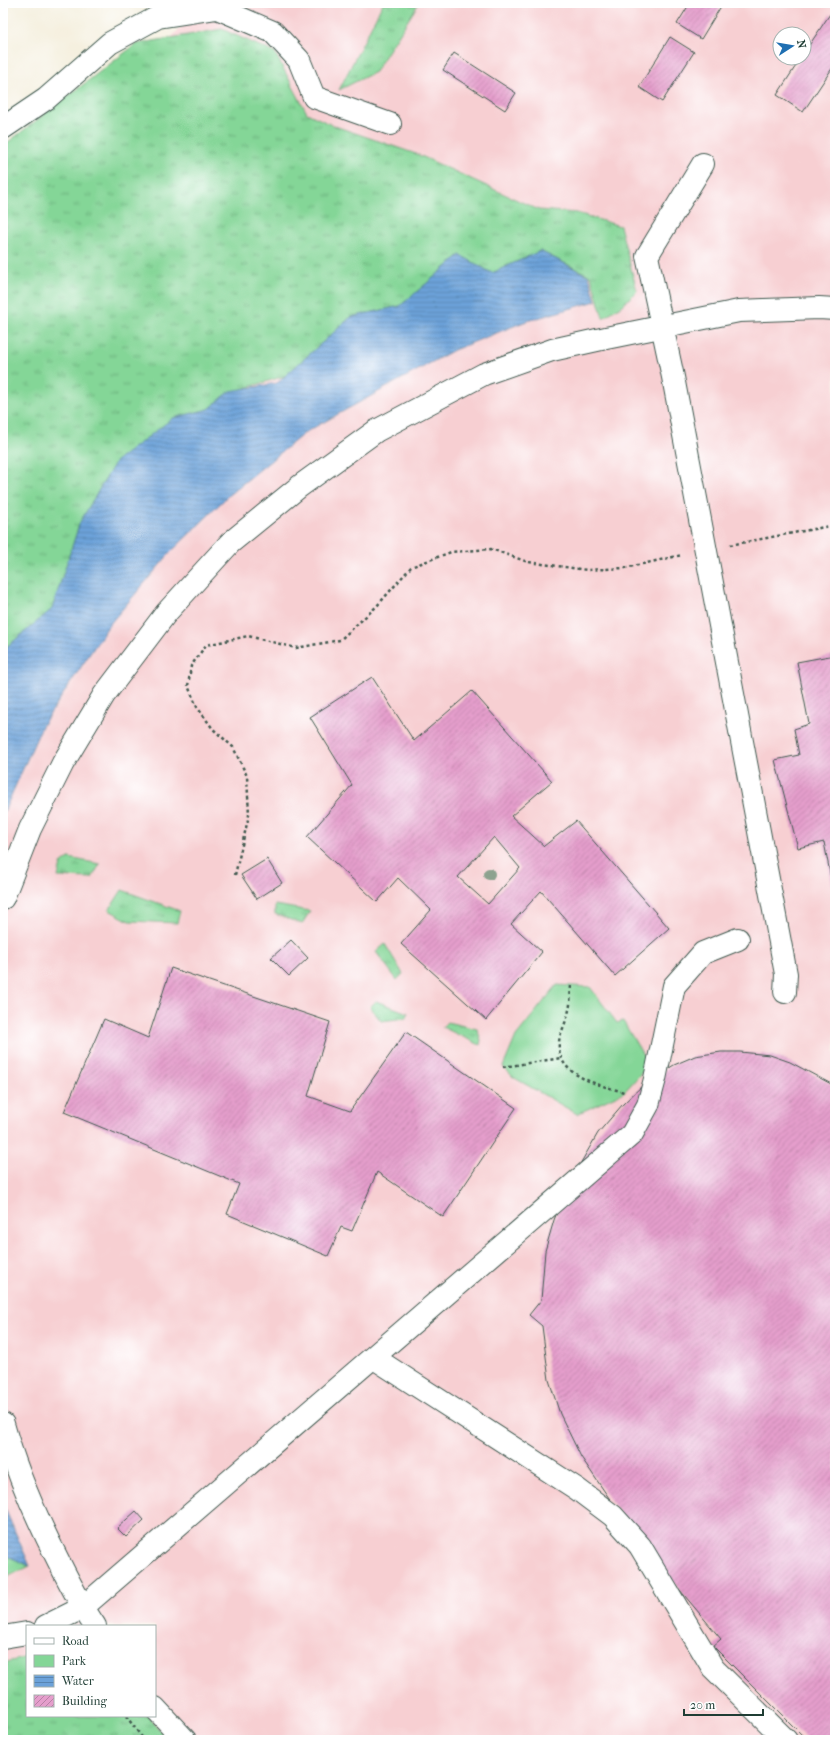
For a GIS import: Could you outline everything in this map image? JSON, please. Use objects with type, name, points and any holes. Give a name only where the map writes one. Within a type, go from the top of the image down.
[{"type":"lane","points":[[3,128],[46,99],[110,43],[158,17],[218,8],[273,32],[298,60],[314,97],[390,124]]},
{"type":"lane","points":[[703,164],[647,256],[661,327],[673,377],[786,974],[785,992]]},
{"type":"lane","points":[[3,898],[30,829],[63,763],[104,695],[167,612],[230,543],[300,486],[376,431],[484,374],[552,350],[739,311],[835,309]]},
{"type":"lane","points":[[48,1625],[82,1608],[374,1358],[632,1134],[648,1105],[654,1086],[674,986],[703,953],[738,939]]},
{"type":"lane","points":[[374,1358],[570,1485],[613,1516],[640,1546],[713,1668],[786,1740]]},
{"type":"lane","points":[[3,1424],[8,1443],[42,1529],[82,1608],[94,1625]]},
{"type":"lane","points":[[3,1638],[26,1633]]},
{"type":"lane","points":[[156,1709],[184,1740]]},
{"type":"path","points":[[728,546],[835,525]]},
{"type":"path","points":[[235,875],[249,815],[247,776],[233,747],[212,729],[197,707],[188,686],[191,666],[206,645],[248,636],[296,648],[340,640],[377,606],[411,567],[451,552],[491,549],[528,562],[587,570],[625,568],[686,554]]},
{"type":"path","points":[[571,986],[570,1008],[560,1038],[561,1058],[575,1075],[590,1083],[624,1092]]},
{"type":"path","points":[[503,1067],[561,1058]]},
{"type":"path","points":[[127,1717],[144,1740]]},
{"type":"shaded area","points":[[205,3],[835,3],[835,1740],[3,1740],[3,208]]},
{"type":"green space","points":[[383,3],[419,3],[375,72],[339,90]]},
{"type":"green space","points":[[222,29],[275,53],[307,113],[332,125],[419,155],[539,210],[577,213],[620,226],[637,291],[622,305],[603,318],[591,276],[540,251],[492,273],[460,255],[400,306],[351,317],[285,376],[242,389],[209,409],[173,418],[80,522],[52,610],[3,650],[3,525],[7,520],[3,517],[3,146],[136,44]]},
{"type":"green space","points":[[69,858],[100,864],[92,878],[58,877],[61,864]]},
{"type":"green space","points":[[122,890],[180,911],[177,923],[129,921],[109,910]]},
{"type":"green space","points":[[275,905],[310,911],[302,924],[275,914]]},
{"type":"green space","points":[[385,944],[403,974],[397,980],[376,952]]},
{"type":"green space","points":[[557,985],[590,987],[617,1023],[623,1021],[649,1065],[624,1092],[577,1114],[513,1077],[503,1067],[516,1036]]},
{"type":"green space","points":[[376,1001],[408,1013],[406,1018],[381,1021],[370,1007]]},
{"type":"green space","points":[[447,1022],[477,1029],[481,1040],[480,1045],[442,1027]]},
{"type":"green space","points":[[3,1554],[30,1566],[3,1579]]},
{"type":"green space","points":[[26,1657],[26,1717],[149,1717],[168,1740],[3,1740],[3,1663]]},
{"type":"water","points":[[540,251],[589,276],[596,301],[524,322],[454,350],[306,432],[230,494],[171,552],[109,625],[42,726],[3,814],[3,650],[52,609],[80,522],[116,461],[173,418],[209,409],[230,391],[277,383],[351,317],[400,306],[460,255],[492,273]]},
{"type":"water","points":[[3,1504],[30,1566],[3,1554]]},
{"type":"building","points":[[690,3],[723,3],[701,39],[677,24]]},
{"type":"building","points":[[830,14],[835,18],[835,64],[803,112],[777,95],[796,66],[812,66],[812,41]]},
{"type":"building","points":[[670,37],[694,52],[662,102],[639,87]]},
{"type":"building","points":[[454,53],[516,93],[505,110],[443,70]]},
{"type":"building","points":[[835,655],[834,894],[824,842],[798,848],[775,760],[799,755],[794,729],[809,724],[797,662]]},
{"type":"building","points":[[372,677],[414,741],[472,691],[552,781],[511,816],[544,846],[576,821],[669,928],[615,976],[541,891],[511,924],[542,952],[486,1020],[401,944],[431,910],[398,878],[377,902],[307,837],[352,785],[310,717]],"holes":[[[494,837],[520,868],[488,904],[458,877]]]},
{"type":"building","points":[[267,859],[282,883],[257,899],[241,875]]},
{"type":"building","points":[[291,940],[308,958],[289,976],[271,958]]},
{"type":"building","points":[[171,968],[330,1022],[308,1096],[350,1111],[406,1032],[516,1108],[443,1217],[377,1172],[352,1231],[341,1227],[328,1256],[227,1214],[239,1184],[64,1112],[104,1019],[148,1038]]},
{"type":"building","points":[[721,1052],[770,1055],[790,1062],[835,1086],[835,1740],[828,1740],[826,1738],[825,1740],[807,1740],[713,1646],[721,1639],[658,1564],[609,1498],[581,1457],[560,1414],[549,1380],[542,1326],[529,1315],[541,1300],[545,1251],[554,1220],[568,1185],[598,1133],[623,1104],[644,1084],[674,1065],[695,1056]]},
{"type":"building","points":[[136,1511],[144,1520],[126,1537],[117,1528]]}]
